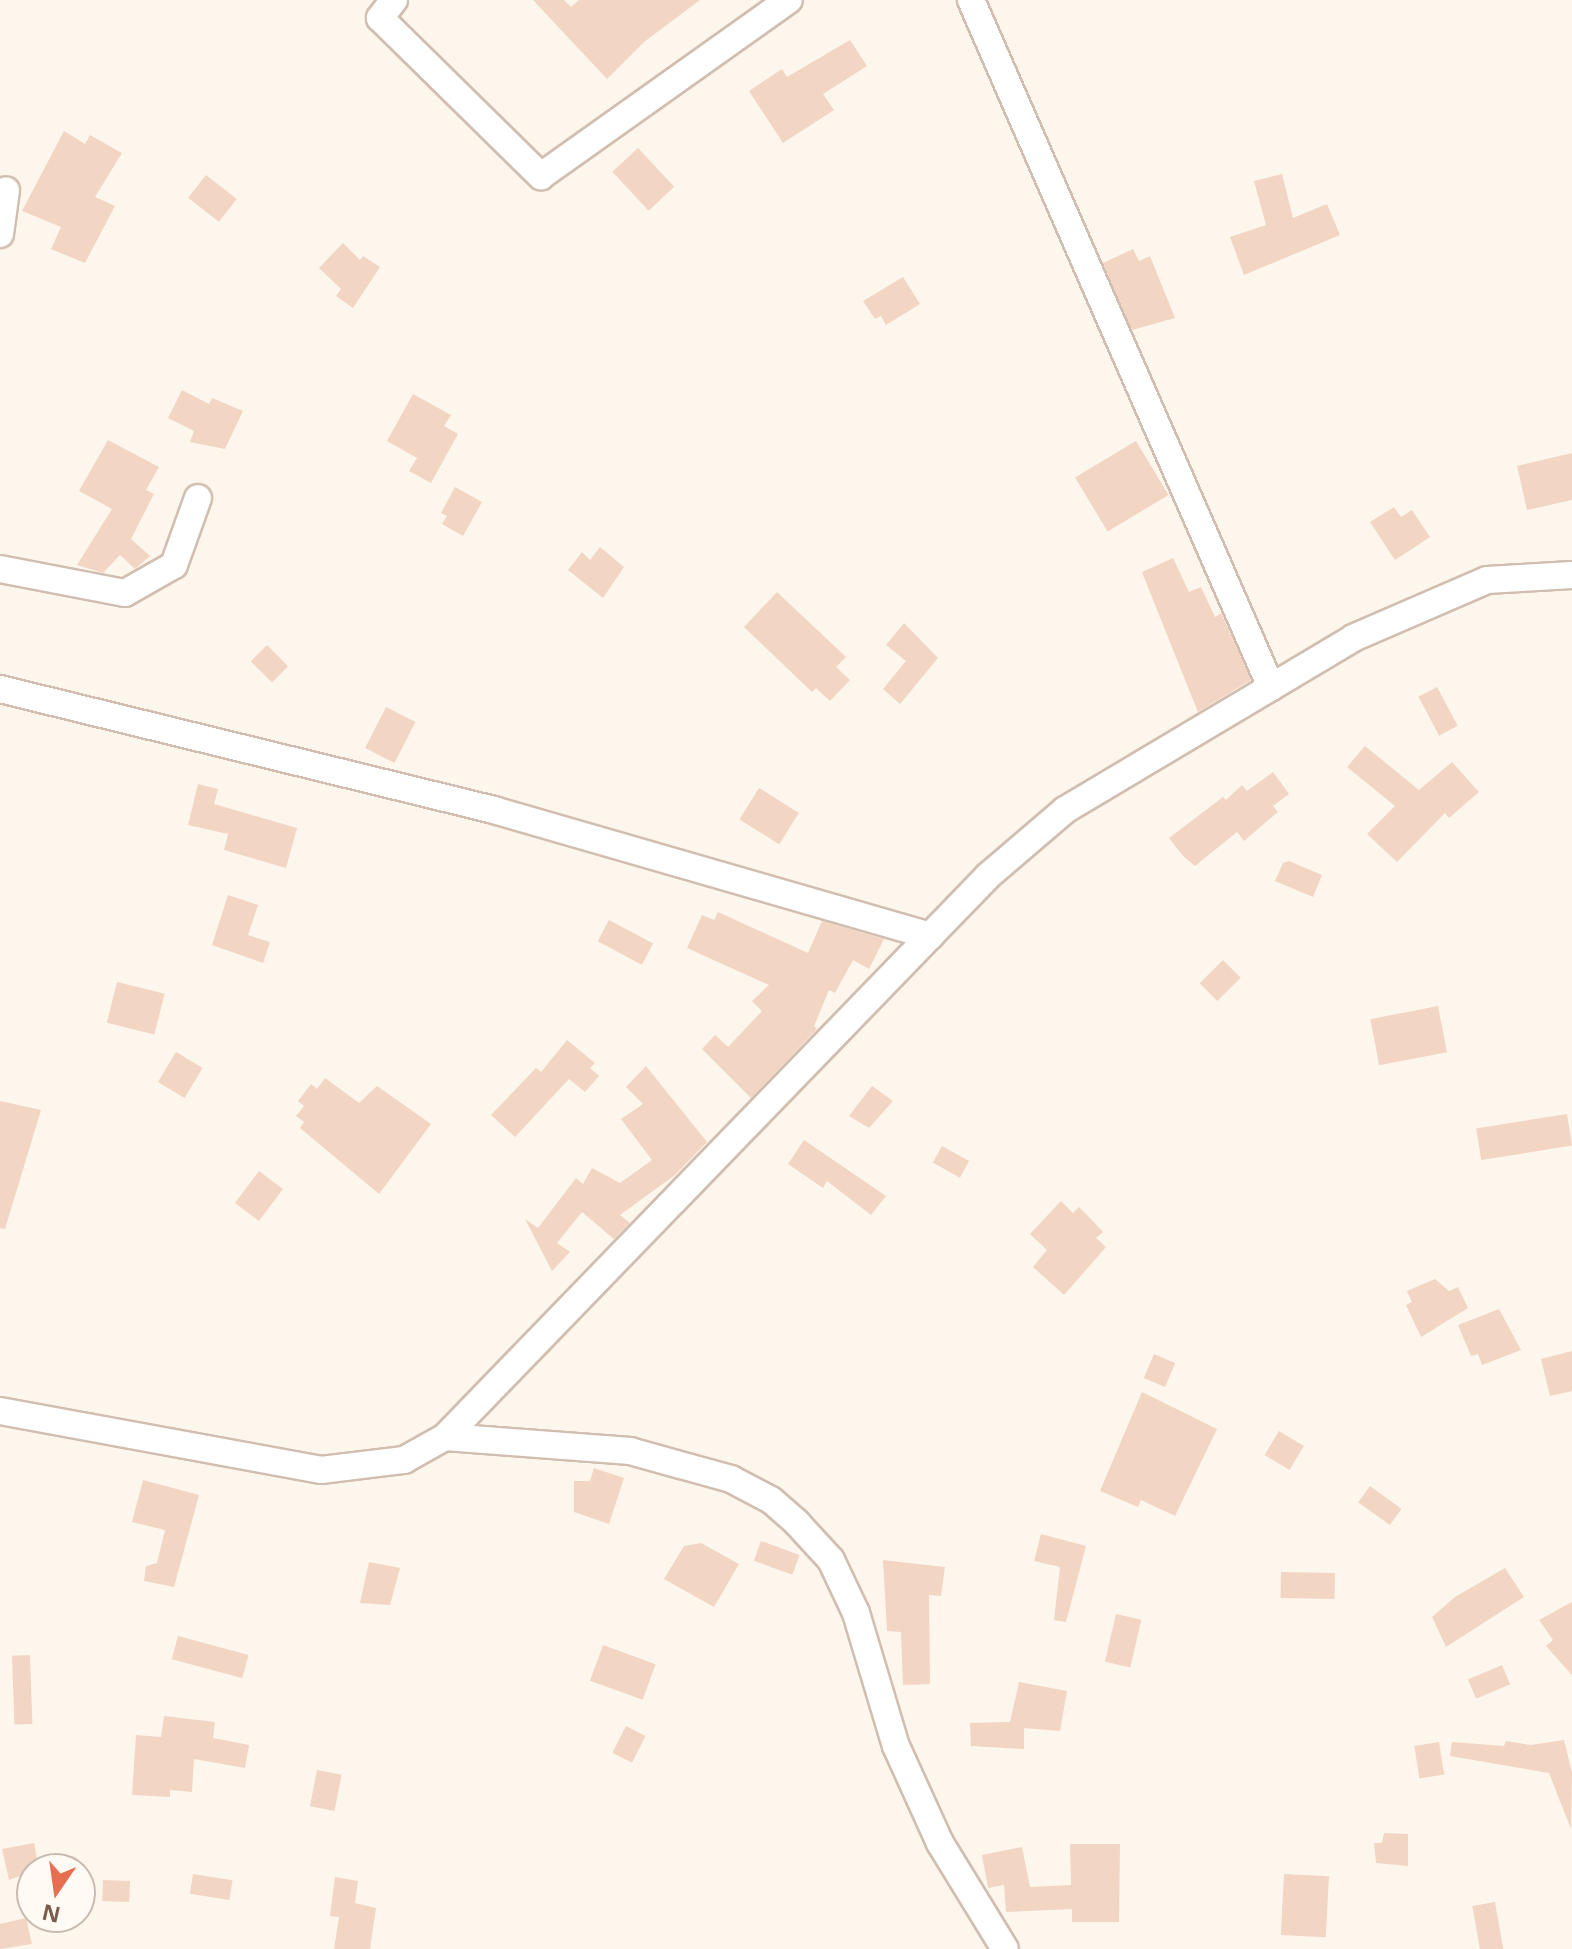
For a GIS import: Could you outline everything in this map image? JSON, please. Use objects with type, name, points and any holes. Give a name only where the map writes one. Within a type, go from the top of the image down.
[{"type":"street","points":[[394,0],[380,18],[541,176],[789,0]]},
{"type":"street","points":[[971,0],[1271,687]]},
{"type":"street","points":[[0,234],[6,190]]},
{"type":"street","points":[[0,569],[125,593],[174,565],[198,498]]},
{"type":"street","points":[[0,1411],[321,1470],[404,1460],[445,1437],[988,876],[1065,810],[1353,638],[1487,580],[1572,575]]},
{"type":"street","points":[[0,689],[494,810],[930,936]]},
{"type":"street","points":[[445,1437],[630,1451],[731,1479],[771,1500],[797,1523],[831,1560],[856,1613],[896,1746],[940,1843],[1005,1949]]},
{"type":"building","points":[[533,0],[564,0],[571,7],[579,0],[700,0],[644,42],[607,79]]},
{"type":"building","points":[[850,40],[867,66],[823,94],[834,110],[783,143],[749,91],[782,69],[787,77]]},
{"type":"building","points":[[64,131],[85,144],[90,135],[122,153],[95,197],[115,206],[85,263],[51,249],[61,227],[22,211]]},
{"type":"building","points":[[638,148],[674,187],[649,211],[612,172]]},
{"type":"building","points":[[1282,174],[1293,218],[1327,204],[1340,235],[1244,275],[1230,237],[1266,225],[1254,181]]},
{"type":"building","points":[[206,175],[237,199],[219,222],[188,198]]},
{"type":"building","points":[[343,243],[360,260],[363,256],[380,267],[353,308],[336,296],[341,289],[319,268]]},
{"type":"building","points":[[1133,249],[1139,261],[1150,256],[1175,318],[1132,330],[1103,263]]},
{"type":"building","points":[[903,277],[920,304],[886,325],[881,316],[875,319],[863,301]]},
{"type":"building","points":[[182,390],[209,404],[212,398],[243,411],[225,449],[190,442],[194,431],[168,418]]},
{"type":"building","points":[[413,394],[451,415],[444,426],[458,434],[431,483],[409,471],[417,458],[387,441]]},
{"type":"building","points":[[108,440],[159,467],[146,490],[154,494],[131,539],[150,556],[135,569],[120,555],[103,573],[77,565],[112,509],[79,491]]},
{"type":"building","points":[[1136,441],[1168,495],[1108,532],[1075,478]]},
{"type":"building","points":[[1572,453],[1572,500],[1527,510],[1517,466]]},
{"type":"building","points":[[455,487],[482,502],[463,536],[442,524],[447,516],[441,513]]},
{"type":"building","points":[[1394,507],[1401,517],[1412,510],[1430,537],[1395,560],[1370,522]]},
{"type":"building","points":[[600,547],[624,567],[603,598],[568,570],[582,552],[590,560]]},
{"type":"building","points":[[1173,558],[1189,592],[1201,587],[1215,617],[1221,613],[1251,680],[1198,712],[1142,572]]},
{"type":"building","points":[[777,592],[846,657],[836,667],[850,680],[830,701],[816,688],[812,692],[744,627]]},
{"type":"building","points":[[904,623],[938,658],[900,704],[883,689],[906,661],[886,645]]},
{"type":"building","points":[[267,645],[288,666],[272,682],[251,661]]},
{"type":"building","points":[[1437,687],[1458,726],[1439,736],[1418,697]]},
{"type":"building","points":[[386,707],[415,722],[395,763],[365,748]]},
{"type":"building","points":[[1365,746],[1419,790],[1452,762],[1479,792],[1449,818],[1445,813],[1397,862],[1367,834],[1395,806],[1347,767]]},
{"type":"building","points":[[1273,772],[1289,794],[1273,806],[1278,812],[1244,841],[1237,832],[1195,866],[1169,838],[1223,797],[1226,800],[1242,785],[1247,791]]},
{"type":"building","points":[[198,784],[218,789],[214,804],[297,828],[286,868],[224,850],[228,834],[188,825]]},
{"type":"building","points":[[759,788],[799,813],[779,844],[739,819]]},
{"type":"building","points":[[1289,861],[1322,875],[1313,897],[1275,881],[1283,863]]},
{"type":"building","points":[[228,895],[258,905],[248,935],[270,942],[263,963],[212,945]]},
{"type":"building","points":[[718,912],[808,953],[822,921],[884,939],[869,969],[853,960],[835,993],[829,990],[814,1026],[817,1029],[751,1098],[702,1049],[715,1035],[728,1047],[762,1011],[752,1001],[769,985],[687,948],[702,915],[714,920]]},
{"type":"building","points":[[609,920],[653,943],[642,965],[598,941]]},
{"type":"building","points":[[1223,960],[1241,978],[1217,1001],[1200,983]]},
{"type":"building","points":[[117,982],[165,994],[154,1035],[107,1023]]},
{"type":"building","points":[[1438,1006],[1447,1052],[1379,1065],[1370,1019]]},
{"type":"building","points":[[567,1040],[595,1063],[590,1068],[599,1076],[585,1092],[569,1079],[515,1137],[491,1115],[536,1068],[541,1072]]},
{"type":"building","points":[[176,1052],[203,1068],[185,1098],[158,1082]]},
{"type":"building","points":[[646,1066],[707,1142],[675,1175],[620,1215],[630,1223],[614,1239],[582,1212],[557,1243],[570,1252],[552,1271],[525,1219],[538,1228],[576,1178],[583,1184],[592,1168],[620,1183],[652,1160],[621,1119],[643,1104],[626,1087]]},
{"type":"building","points":[[325,1078],[359,1103],[377,1086],[431,1124],[379,1194],[300,1128],[304,1122],[296,1116],[304,1106],[298,1101],[311,1084],[317,1089]]},
{"type":"building","points":[[872,1086],[893,1101],[869,1128],[849,1116]]},
{"type":"building","points":[[0,1101],[41,1110],[5,1229],[0,1228]]},
{"type":"building","points":[[1567,1114],[1572,1146],[1481,1160],[1476,1128]]},
{"type":"building","points":[[804,1140],[886,1196],[871,1215],[827,1181],[823,1188],[788,1164]]},
{"type":"building","points":[[942,1146],[969,1161],[960,1178],[933,1163]]},
{"type":"building","points":[[259,1171],[283,1189],[259,1221],[235,1203]]},
{"type":"building","points":[[1061,1201],[1073,1213],[1079,1207],[1088,1216],[1103,1232],[1096,1238],[1106,1247],[1064,1295],[1033,1267],[1047,1250],[1030,1234]]},
{"type":"building","points":[[1435,1279],[1449,1291],[1458,1287],[1468,1308],[1421,1337],[1406,1305],[1412,1302],[1407,1291]]},
{"type":"building","points":[[1499,1309],[1521,1350],[1482,1365],[1478,1354],[1471,1356],[1458,1325]]},
{"type":"building","points":[[1572,1351],[1572,1391],[1550,1396],[1541,1359]]},
{"type":"building","points":[[1154,1354],[1175,1363],[1165,1387],[1144,1378]]},
{"type":"building","points":[[1142,1392],[1217,1429],[1175,1516],[1141,1500],[1138,1507],[1100,1491]]},
{"type":"building","points":[[1279,1431],[1304,1446],[1289,1470],[1265,1455]]},
{"type":"building","points":[[594,1468],[624,1478],[609,1524],[574,1512],[574,1481],[590,1481]]},
{"type":"building","points":[[143,1480],[199,1495],[174,1587],[144,1581],[146,1566],[157,1563],[165,1530],[132,1522]]},
{"type":"building","points":[[1370,1486],[1402,1509],[1390,1525],[1358,1502]]},
{"type":"building","points":[[1041,1534],[1086,1546],[1066,1622],[1054,1620],[1060,1567],[1034,1561]]},
{"type":"building","points":[[761,1541],[800,1555],[792,1575],[754,1561]]},
{"type":"building","points":[[701,1543],[739,1564],[714,1607],[664,1579],[684,1546]]},
{"type":"building","points":[[883,1560],[945,1567],[941,1596],[929,1595],[930,1684],[903,1685],[901,1632],[887,1631]]},
{"type":"building","points":[[369,1562],[400,1568],[390,1605],[360,1603]]},
{"type":"building","points":[[1505,1568],[1524,1597],[1446,1647],[1432,1617],[1455,1597]]},
{"type":"building","points":[[1281,1572],[1335,1573],[1335,1599],[1281,1598]]},
{"type":"building","points":[[1572,1602],[1572,1675],[1546,1646],[1553,1640],[1539,1620]]},
{"type":"building","points":[[1116,1614],[1141,1620],[1130,1668],[1105,1662]]},
{"type":"building","points":[[178,1636],[249,1655],[242,1678],[172,1659]]},
{"type":"building","points":[[603,1645],[656,1664],[643,1700],[590,1681]]},
{"type":"building","points":[[30,1655],[32,1724],[14,1725],[12,1656]]},
{"type":"building","points":[[1502,1665],[1510,1684],[1476,1699],[1468,1679]]},
{"type":"building","points":[[1019,1682],[1067,1691],[1060,1731],[1024,1728],[1024,1749],[971,1746],[970,1723],[1010,1722]]},
{"type":"building","points":[[164,1716],[215,1722],[213,1738],[249,1745],[245,1768],[194,1759],[192,1792],[170,1790],[170,1797],[132,1795],[136,1735],[161,1737]]},
{"type":"building","points":[[626,1726],[646,1736],[632,1763],[612,1753]]},
{"type":"building","points":[[1564,1740],[1572,1773],[1571,1829],[1549,1773],[1450,1756],[1452,1742],[1504,1746],[1506,1741],[1531,1745]]},
{"type":"building","points":[[1439,1742],[1444,1775],[1419,1779],[1414,1746]]},
{"type":"building","points":[[317,1770],[342,1775],[334,1811],[310,1806]]},
{"type":"building","points":[[1384,1833],[1408,1834],[1408,1866],[1376,1863],[1374,1843],[1382,1843]]},
{"type":"building","points":[[34,1843],[36,1853],[16,1853],[16,1877],[9,1880],[2,1849]]},
{"type":"building","points":[[1070,1844],[1120,1844],[1119,1922],[1072,1922],[1072,1909],[1006,1912],[1004,1885],[988,1888],[982,1855],[1022,1847],[1030,1887],[1071,1885]]},
{"type":"building","points":[[193,1874],[233,1880],[229,1900],[190,1894]]},
{"type":"building","points":[[1284,1874],[1329,1876],[1326,1937],[1281,1935]]},
{"type":"building","points":[[335,1877],[358,1881],[355,1903],[376,1908],[370,1949],[334,1949],[339,1917],[330,1916]]},
{"type":"building","points":[[103,1880],[130,1881],[129,1902],[102,1901]]},
{"type":"building","points":[[1495,1902],[1503,1949],[1480,1949],[1472,1906]]},
{"type":"building","points":[[16,1920],[16,1933],[29,1933],[32,1944],[0,1949],[0,1924]]}]
